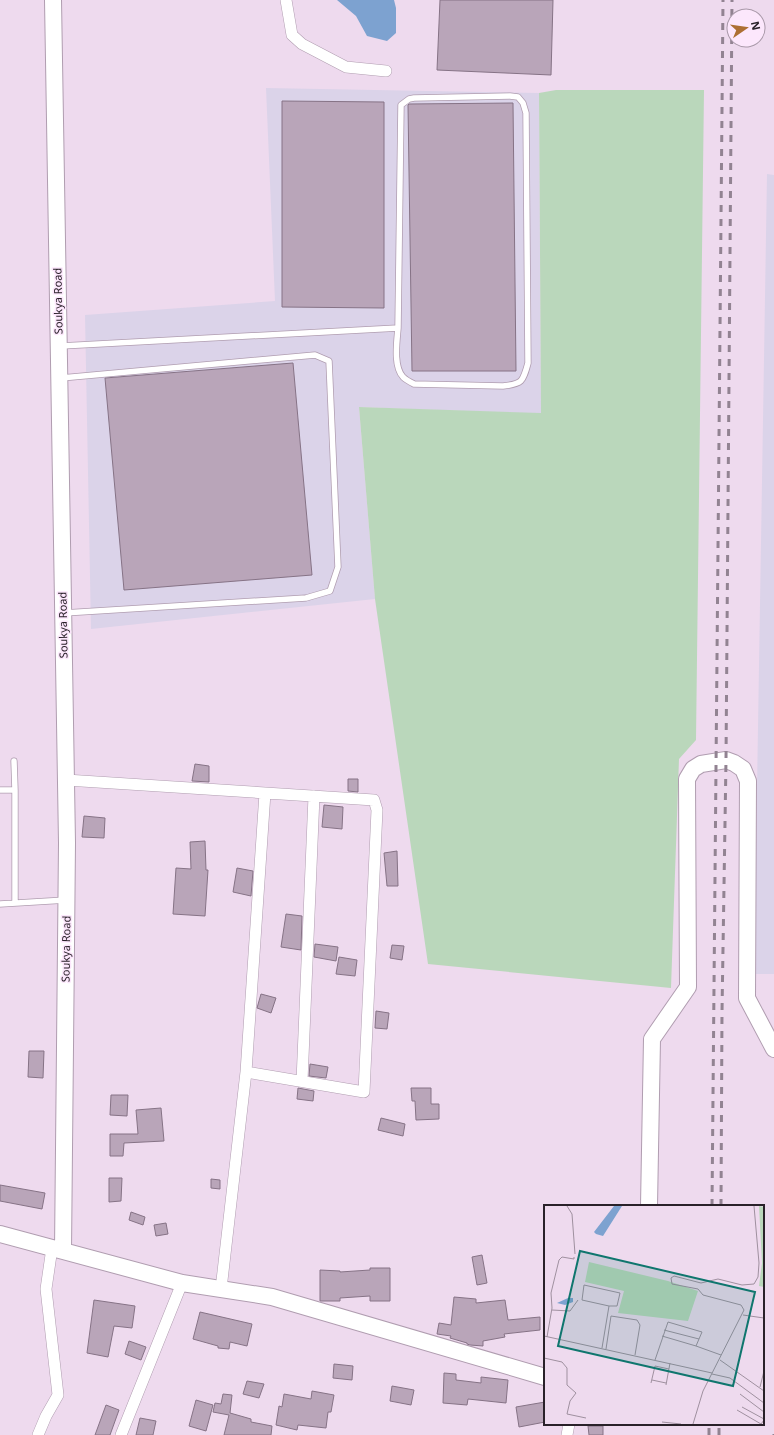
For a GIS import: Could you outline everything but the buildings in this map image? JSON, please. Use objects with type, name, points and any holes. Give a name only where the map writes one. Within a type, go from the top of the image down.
[{"type":"main road","name":"Soukya Road","points":[[53,0],[66,780],[66,900],[57,1249]]},
{"type":"main road","points":[[648,1205],[652,1039],[688,987],[687,779],[693,768],[702,764],[726,760],[743,769],[748,781],[747,998],[774,1049]]},
{"type":"main road","points":[[0,1234],[182,1283],[272,1297],[544,1377]]},
{"type":"street","points":[[286,0],[292,35],[302,44],[346,67],[386,71]]},
{"type":"street","points":[[66,780],[374,800],[377,810],[364,1092],[246,1072]]},
{"type":"street","points":[[221,1289],[246,1072],[265,793]]},
{"type":"street","points":[[302,1081],[314,796]]},
{"type":"street","points":[[38,1435],[46,1416],[58,1395],[46,1289],[57,1249]]},
{"type":"street","points":[[121,1435],[182,1283]]},
{"type":"street","points":[[567,1435],[569,1425]]},
{"type":"lane","points":[[518,97],[523,104],[526,113],[528,363],[524,378],[516,385],[503,386],[414,384],[402,376],[398,367],[396,349],[398,328],[401,105],[409,98],[518,97]]},
{"type":"lane","points":[[58,346],[398,328]]},
{"type":"lane","points":[[59,379],[316,355],[329,361],[338,567],[330,591],[306,598],[63,613]]},
{"type":"lane","points":[[14,761],[15,903]]},
{"type":"lane","points":[[0,790],[15,790]]},
{"type":"lane","points":[[0,904],[66,900]]},
{"type":"shaded area","points":[[266,88],[539,93],[541,414],[359,407],[375,599],[91,629],[85,315],[275,301]]},
{"type":"shaded area","points":[[767,174],[774,175],[774,974],[754,974]]},
{"type":"green space","points":[[556,90],[704,90],[696,740],[679,759],[671,988],[428,964],[375,599],[359,407],[541,413],[539,93]]},
{"type":"water","points":[[337,0],[394,0],[396,8],[396,33],[387,41],[367,36],[356,16]]},
{"type":"railway","points":[[712,1205],[723,0]]},
{"type":"railway","points":[[721,1205],[732,0]]},
{"type":"railway","points":[[709,1425],[709,1435]]},
{"type":"railway","points":[[719,1425],[719,1435]]}]
